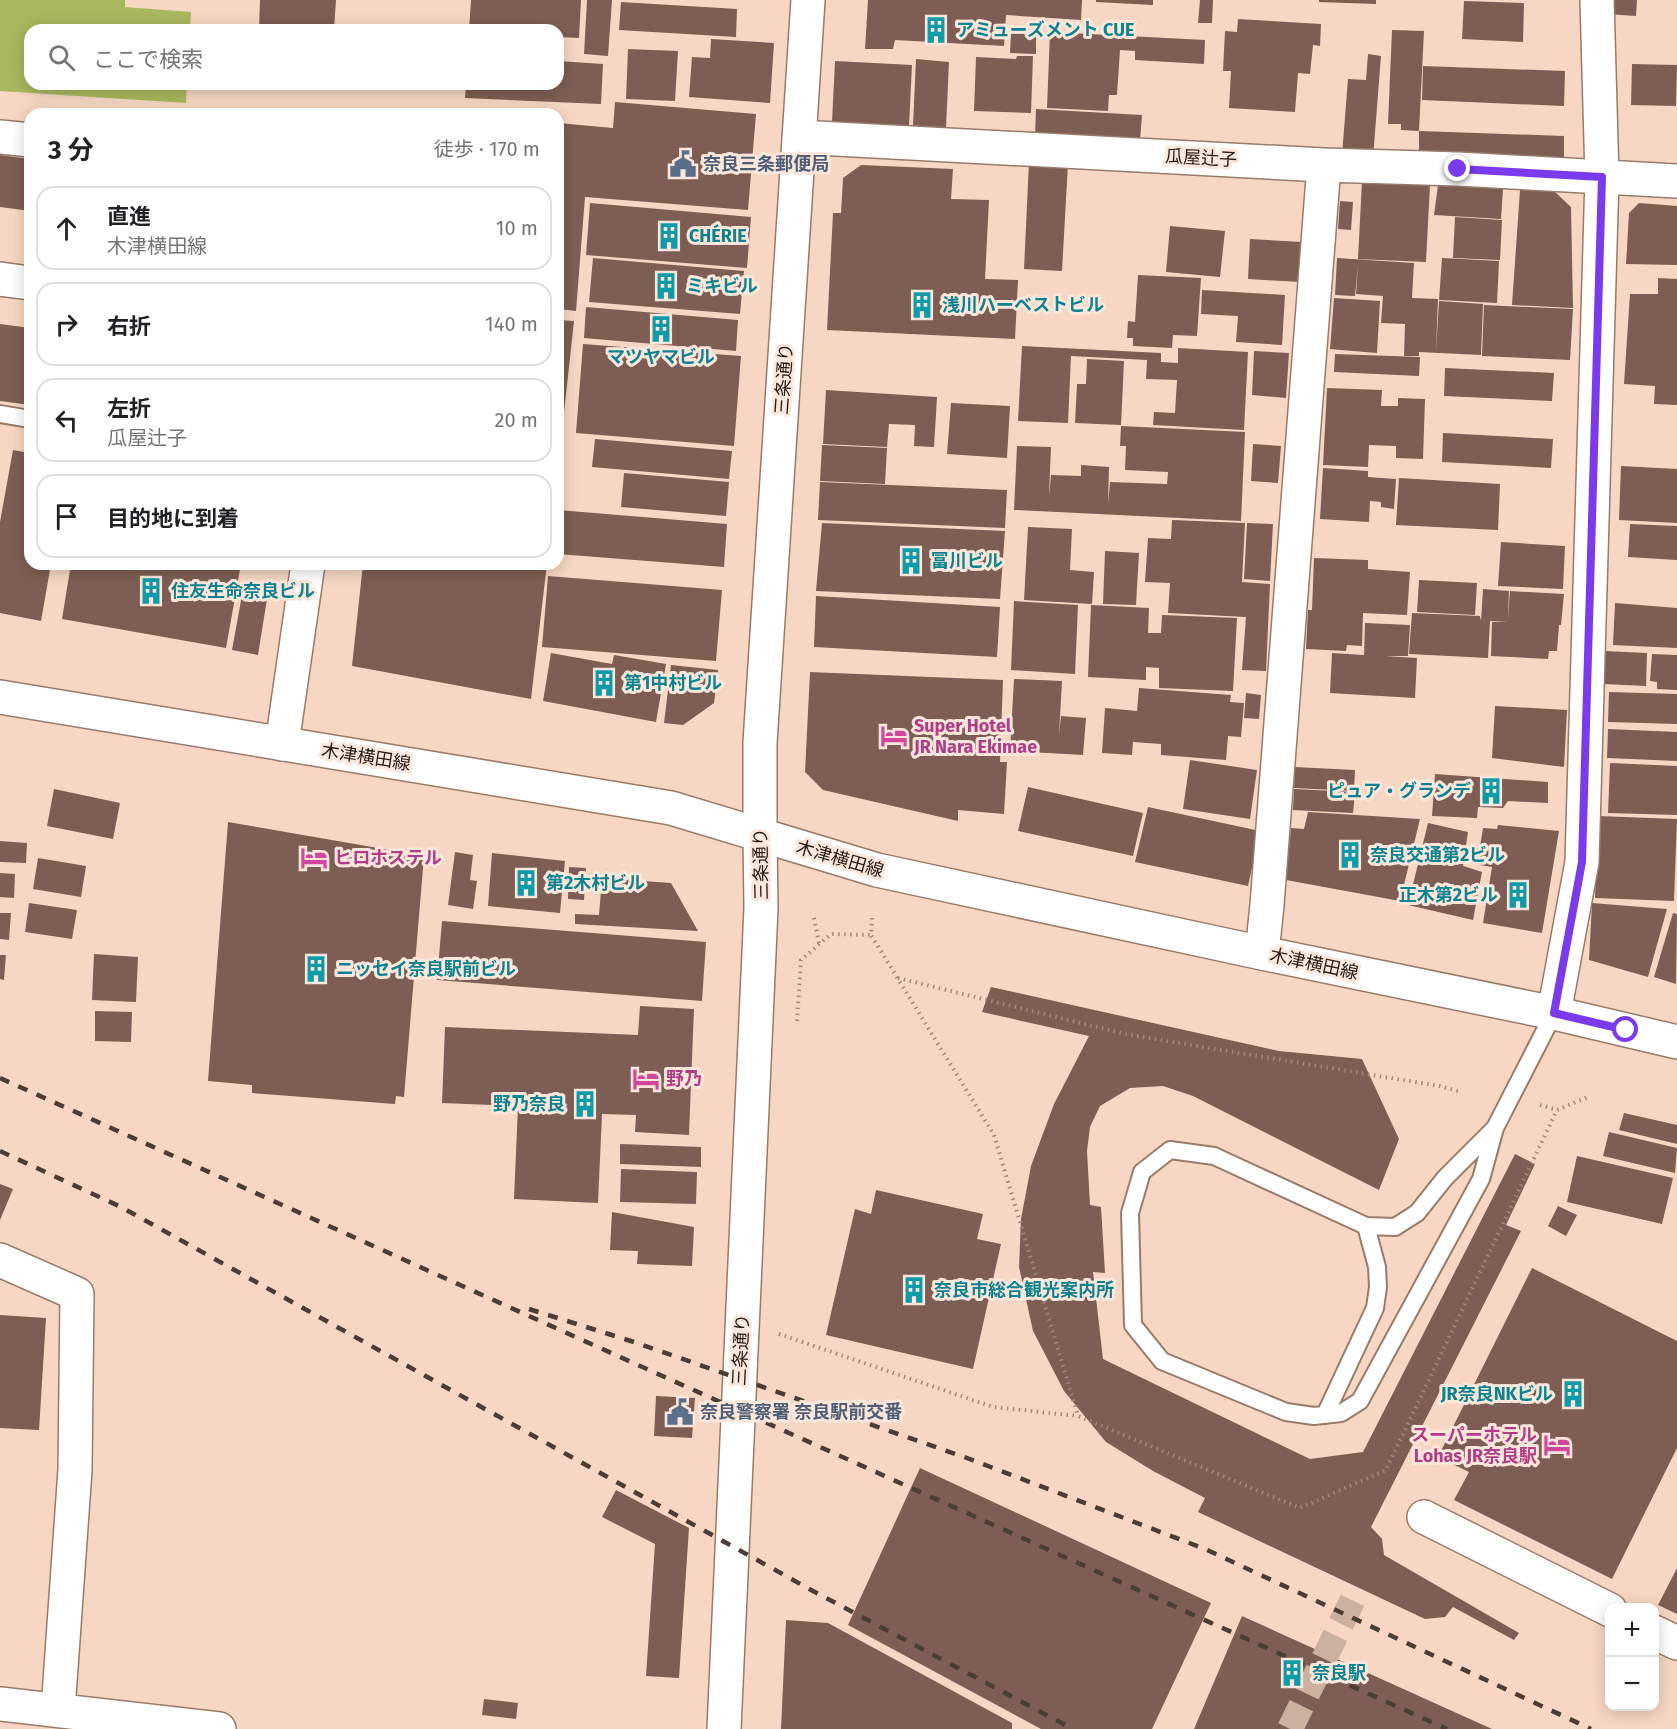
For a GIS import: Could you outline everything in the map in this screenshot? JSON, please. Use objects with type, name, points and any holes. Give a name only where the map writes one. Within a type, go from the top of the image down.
[{"type":"street","name":"三条通り","points":[[724,1729],[761,908],[760,743],[808,0]]},
{"type":"street","points":[[1554,1013],[1582,862],[1602,177],[1597,0]]},
{"type":"street","points":[[0,137],[24,139]]},
{"type":"street","name":"瓜屋辻子","points":[[799,137],[1677,182]]},
{"type":"street","points":[[1262,954],[1324,165]]},
{"type":"street","points":[[0,279],[24,282]]},
{"type":"street","points":[[282,744],[307,570]]},
{"type":"street","name":"木津横田線","points":[[0,697],[670,808],[877,870],[1262,954],[1554,1013],[1677,1042]]},
{"type":"street","points":[[0,1260],[77,1294],[75,1470],[57,1710]]},
{"type":"street","points":[[1424,1517],[1605,1608]]},
{"type":"street","points":[[1659,1634],[1677,1643]]},
{"type":"street","points":[[0,1704],[219,1729]]},
{"type":"lane","points":[[0,414],[24,418]]},
{"type":"lane","points":[[1495,1128],[1445,1178],[1417,1213],[1395,1227],[1366,1226],[1214,1156],[1170,1150],[1142,1172],[1130,1213],[1133,1325],[1162,1361],[1287,1412],[1314,1416],[1341,1413],[1360,1401],[1481,1179],[1495,1128],[1554,1013]]},
{"type":"lane","points":[[1325,1415],[1374,1308],[1378,1287],[1377,1267],[1366,1226]]},
{"type":"path","points":[[814,918],[819,944]]},
{"type":"path","points":[[872,918],[871,935],[994,1135],[1078,1416]]},
{"type":"path","points":[[897,978],[1125,1034],[1458,1091]]},
{"type":"path","points":[[1533,1104],[1557,1110],[1588,1097]]},
{"type":"path","points":[[775,1333],[993,1407],[1078,1416],[1300,1508],[1386,1470],[1557,1110]]},
{"type":"green space","points":[[0,0],[125,0],[125,7],[191,12],[190,24],[24,24],[24,90],[187,90],[186,103],[0,91]]},
{"type":"building","points":[[260,0],[336,0],[334,24],[259,24]]},
{"type":"building","points":[[471,0],[581,0],[579,38],[564,37],[564,24],[469,24]]},
{"type":"building","points":[[587,0],[612,0],[608,56],[584,54]]},
{"type":"building","name":"アミューズメント CUE","points":[[868,0],[1082,0],[1081,20],[1006,15],[1004,46],[895,40],[893,49],[865,49]]},
{"type":"building","points":[[1096,0],[1153,0],[1153,5],[1096,2]]},
{"type":"building","points":[[1200,0],[1213,0],[1212,23],[1198,23]]},
{"type":"building","points":[[1319,0],[1376,0],[1376,4],[1319,2]]},
{"type":"building","points":[[1606,0],[1637,0],[1636,16],[1606,14]]},
{"type":"building","points":[[1464,1],[1524,3],[1523,42],[1462,39]]},
{"type":"building","points":[[621,2],[737,9],[736,37],[619,30]]},
{"type":"building","points":[[1238,19],[1321,24],[1320,46],[1313,45],[1310,74],[1298,73],[1295,112],[1229,108],[1231,71],[1223,71],[1225,31],[1237,32]]},
{"type":"building","points":[[1392,30],[1424,31],[1419,131],[1401,130],[1401,124],[1388,124]]},
{"type":"building","points":[[1050,32],[1205,40],[1204,64],[1135,60],[1135,51],[1120,50],[1117,95],[1109,95],[1108,111],[1047,108]]},
{"type":"building","points":[[1011,33],[1036,34],[1036,54],[1010,53]]},
{"type":"building","points":[[711,39],[774,43],[770,103],[689,97],[692,57],[710,58]]},
{"type":"building","points":[[628,49],[678,51],[675,101],[626,99]]},
{"type":"building","points":[[1368,54],[1381,56],[1373,158],[1342,155],[1348,79],[1366,80]]},
{"type":"building","points":[[1017,56],[1033,56],[1031,113],[974,111],[976,57],[1016,59]]},
{"type":"building","points":[[916,59],[949,62],[946,128],[913,126]]},
{"type":"building","points":[[564,61],[603,64],[601,104],[465,98],[466,90],[564,90]]},
{"type":"building","points":[[835,61],[912,65],[909,126],[832,122]]},
{"type":"building","points":[[1632,64],[1677,65],[1676,106],[1631,105]]},
{"type":"building","points":[[1423,66],[1565,71],[1564,106],[1422,100]]},
{"type":"building","points":[[615,102],[756,114],[748,210],[585,197],[576,311],[564,310],[564,124],[613,128]]},
{"type":"building","points":[[1036,109],[1142,115],[1140,141],[1035,135]]},
{"type":"building","points":[[1419,131],[1564,136],[1564,158],[1419,154]]},
{"type":"building","points":[[0,155],[24,158],[24,210],[0,207]]},
{"type":"building","points":[[1029,162],[1068,164],[1062,271],[1024,269]]},
{"type":"building","points":[[861,165],[953,169],[951,199],[989,200],[985,279],[1018,280],[1015,339],[827,330],[833,213],[841,213],[843,178]]},
{"type":"building","points":[[1362,181],[1430,185],[1426,262],[1358,259]]},
{"type":"building","points":[[1438,185],[1503,189],[1501,219],[1434,215]]},
{"type":"building","points":[[1520,190],[1554,191],[1571,207],[1573,308],[1512,305]]},
{"type":"building","points":[[1340,201],[1353,202],[1351,230],[1338,229]]},
{"type":"building","name":"CHÉRIE","points":[[590,203],[751,217],[747,268],[586,255]]},
{"type":"building","points":[[1639,203],[1677,206],[1677,265],[1626,264],[1629,213]]},
{"type":"building","points":[[1455,217],[1502,220],[1500,260],[1453,258]]},
{"type":"building","points":[[1170,226],[1225,231],[1220,277],[1166,272]]},
{"type":"building","points":[[1250,239],[1302,242],[1300,282],[1248,279]]},
{"type":"building","name":"ミキビル","points":[[593,258],[744,271],[740,314],[589,302]]},
{"type":"building","points":[[1337,258],[1414,263],[1412,298],[1438,299],[1436,351],[1439,301],[1483,304],[1481,355],[1419,352],[1419,356],[1404,356],[1405,324],[1381,323],[1383,296],[1356,294],[1358,265],[1355,296],[1335,295]]},
{"type":"building","points":[[1442,258],[1499,261],[1497,303],[1439,300]]},
{"type":"building","points":[[1138,275],[1201,278],[1197,336],[1173,335],[1172,348],[1133,346],[1133,338],[1127,338],[1128,321],[1135,322]]},
{"type":"building","points":[[1658,278],[1677,279],[1677,405],[1654,404],[1655,386],[1624,384],[1630,294],[1658,294]]},
{"type":"building","points":[[1202,290],[1285,295],[1282,345],[1236,342],[1238,316],[1201,314]]},
{"type":"building","points":[[1334,298],[1380,301],[1377,353],[1330,349]]},
{"type":"building","points":[[1484,305],[1573,309],[1570,360],[1482,356]]},
{"type":"building","name":"マツヤマビル","points":[[586,307],[738,320],[736,351],[584,338]]},
{"type":"building","points":[[564,320],[574,321],[564,412]]},
{"type":"building","points":[[0,324],[24,327],[24,404],[0,401]]},
{"type":"building","points":[[583,344],[741,356],[734,446],[576,433]]},
{"type":"building","points":[[1022,346],[1161,353],[1161,362],[1178,363],[1178,348],[1248,352],[1244,430],[1153,425],[1154,412],[1175,413],[1177,380],[1146,379],[1147,360],[1071,356],[1068,423],[1018,421]]},
{"type":"building","points":[[1254,351],[1289,353],[1286,398],[1252,395]]},
{"type":"building","points":[[1335,354],[1420,357],[1419,376],[1334,372]]},
{"type":"building","points":[[1087,359],[1124,361],[1121,425],[1075,423],[1077,384],[1086,384]]},
{"type":"building","points":[[1445,368],[1554,373],[1552,401],[1444,396]]},
{"type":"building","points":[[1327,388],[1382,390],[1381,406],[1398,406],[1398,398],[1425,399],[1423,459],[1396,458],[1396,446],[1369,445],[1368,467],[1323,465]]},
{"type":"building","points":[[826,390],[937,397],[934,447],[914,446],[915,425],[889,424],[887,447],[823,444]]},
{"type":"building","points":[[951,403],[1010,406],[1007,458],[947,454]]},
{"type":"building","points":[[1121,426],[1245,432],[1241,521],[1014,510],[1017,446],[1051,447],[1049,496],[1051,475],[1081,476],[1081,465],[1109,467],[1108,504],[1110,482],[1167,484],[1168,472],[1125,470],[1126,446],[1120,446]]},
{"type":"building","points":[[1443,433],[1553,439],[1551,468],[1442,462]]},
{"type":"building","points":[[595,439],[732,451],[729,479],[592,467]]},
{"type":"building","points":[[1253,444],[1281,446],[1278,483],[1251,481]]},
{"type":"building","points":[[822,445],[887,448],[885,484],[820,481]]},
{"type":"building","points":[[13,450],[24,452],[24,570],[50,570],[41,621],[0,613],[0,522]]},
{"type":"building","points":[[1621,466],[1677,469],[1677,523],[1619,520]]},
{"type":"building","points":[[1323,468],[1368,471],[1368,477],[1396,479],[1394,509],[1381,507],[1381,502],[1370,501],[1369,522],[1320,519]]},
{"type":"building","points":[[624,473],[729,482],[726,516],[621,507]]},
{"type":"building","points":[[1399,478],[1500,484],[1498,530],[1396,525]]},
{"type":"building","points":[[820,482],[1007,490],[1005,528],[818,520]]},
{"type":"building","points":[[564,510],[727,524],[724,567],[564,554]]},
{"type":"building","points":[[1172,520],[1245,523],[1242,582],[1270,584],[1266,671],[1242,670],[1246,617],[1168,613],[1170,583],[1145,582],[1148,538],[1171,539]]},
{"type":"building","name":"冨川ビル","points":[[822,523],[1005,531],[1000,599],[816,591]]},
{"type":"building","points":[[1247,523],[1273,524],[1270,581],[1244,579]]},
{"type":"building","points":[[1630,524],[1677,526],[1677,560],[1628,557]]},
{"type":"building","points":[[1028,527],[1072,529],[1070,570],[1094,572],[1092,604],[1024,600]]},
{"type":"building","points":[[1501,542],[1565,546],[1563,589],[1498,586]]},
{"type":"building","points":[[1105,551],[1139,553],[1136,605],[1103,604]]},
{"type":"building","points":[[1314,558],[1368,560],[1368,569],[1410,572],[1407,615],[1363,613],[1362,646],[1347,645],[1346,651],[1306,649],[1308,610],[1312,610]]},
{"type":"building","name":"住友生命奈良ビル","points":[[70,570],[240,570],[226,648],[62,619]]},
{"type":"building","points":[[362,570],[546,570],[531,699],[352,666]]},
{"type":"building","points":[[548,576],[722,590],[716,661],[542,647]]},
{"type":"building","points":[[1419,580],[1477,583],[1475,615],[1417,612]]},
{"type":"building","points":[[1483,589],[1509,591],[1508,618],[1510,591],[1564,594],[1557,651],[1549,651],[1548,659],[1491,656],[1492,622],[1508,622],[1490,621],[1488,658],[1409,654],[1412,613],[1480,616],[1481,621]]},
{"type":"building","points":[[242,595],[267,599],[258,655],[232,650]]},
{"type":"building","points":[[816,596],[1000,607],[997,657],[814,647]]},
{"type":"building","points":[[1014,601],[1078,605],[1075,674],[1011,670]]},
{"type":"building","points":[[1615,603],[1677,608],[1677,648],[1613,645]]},
{"type":"building","points":[[1091,605],[1149,608],[1148,633],[1161,633],[1162,615],[1237,618],[1233,691],[1159,688],[1159,668],[1146,667],[1146,680],[1088,677]]},
{"type":"building","points":[[1365,623],[1410,625],[1408,656],[1385,656],[1417,658],[1415,698],[1330,693],[1332,653],[1364,655]]},
{"type":"building","points":[[1605,651],[1647,653],[1646,686],[1604,684]]},
{"type":"building","name":"第1中村ビル","points":[[551,653],[612,664],[614,655],[666,664],[656,722],[543,701]]},
{"type":"building","points":[[1652,654],[1677,655],[1677,690],[1657,689],[1657,682],[1650,681]]},
{"type":"building","points":[[671,665],[718,670],[714,703],[683,725],[664,723]]},
{"type":"building","points":[[810,672],[1003,680],[1000,762],[1007,762],[1004,814],[958,810],[958,821],[823,790],[805,772]]},
{"type":"building","points":[[1014,679],[1062,681],[1059,735],[1061,716],[1086,718],[1083,755],[1010,751]]},
{"type":"building","points":[[1139,688],[1231,695],[1230,702],[1244,703],[1241,737],[1228,736],[1226,760],[1161,755],[1161,744],[1133,742],[1132,755],[1102,753],[1105,708],[1137,711]]},
{"type":"building","points":[[1609,692],[1677,694],[1677,724],[1608,722]]},
{"type":"building","points":[[1246,693],[1261,695],[1259,719],[1244,718]]},
{"type":"building","points":[[1495,706],[1567,710],[1564,767],[1492,758]]},
{"type":"building","points":[[1608,729],[1677,732],[1677,761],[1607,758]]},
{"type":"building","points":[[1190,760],[1257,770],[1250,819],[1183,809]]},
{"type":"building","points":[[1610,763],[1677,766],[1677,815],[1608,813]]},
{"type":"building","points":[[1295,767],[1355,770],[1354,791],[1294,788]]},
{"type":"building","name":"ピュア・グランデ","points":[[1435,774],[1548,782],[1548,803],[1508,801],[1503,808],[1478,807],[1477,818],[1432,816]]},
{"type":"building","points":[[1028,787],[1143,813],[1133,856],[1018,831]]},
{"type":"building","points":[[54,789],[120,803],[113,839],[47,826]]},
{"type":"building","points":[[1294,789],[1355,792],[1353,813],[1293,810]]},
{"type":"building","points":[[1148,807],[1260,831],[1248,886],[1135,862]]},
{"type":"building","name":"奈良交通第2ビル","points":[[1308,812],[1420,819],[1400,901],[1286,880],[1291,828],[1304,829]]},
{"type":"building","points":[[1598,816],[1677,819],[1674,901],[1595,898]]},
{"type":"building","name":"ニッセイ奈良駅前ビル","points":[[228,822],[424,856],[404,1097],[396,1096],[395,1104],[252,1093],[252,1085],[208,1081]]},
{"type":"building","points":[[1428,823],[1468,832],[1463,866],[1482,872],[1473,920],[1408,905]]},
{"type":"building","name":"正木第2ビル","points":[[1498,825],[1559,831],[1542,933],[1483,923],[1492,867],[1474,864],[1476,847],[1480,847],[1483,828],[1497,829]]},
{"type":"building","points":[[0,841],[27,843],[26,863],[0,862]]},
{"type":"building","points":[[455,852],[473,855],[470,880],[477,881],[473,909],[448,905]]},
{"type":"building","name":"第2木村ビル","points":[[492,853],[565,861],[560,913],[488,906]]},
{"type":"building","points":[[38,858],[86,866],[81,897],[33,889]]},
{"type":"building","points":[[569,867],[586,868],[584,900],[568,899]]},
{"type":"building","points":[[0,873],[15,874],[14,898],[0,897]]},
{"type":"building","points":[[602,878],[671,883],[698,931],[575,924],[575,914],[599,915]]},
{"type":"building","points":[[29,903],[77,910],[72,939],[25,932]]},
{"type":"building","points":[[1592,903],[1667,909],[1648,977],[1589,960]]},
{"type":"building","points":[[0,913],[11,913],[9,940],[0,939]]},
{"type":"building","points":[[1673,913],[1677,914],[1676,984],[1654,977]]},
{"type":"building","points":[[442,921],[706,942],[702,1001],[437,980]]},
{"type":"building","points":[[94,954],[138,957],[136,1002],[92,1000]]},
{"type":"building","points":[[0,955],[6,955],[4,980],[0,979]]},
{"type":"building","points":[[991,987],[1279,1051],[1362,1059],[1399,1139],[1379,1190],[1193,1096],[1163,1086],[1130,1088],[1100,1106],[1090,1127],[1087,1151],[1090,1205],[1101,1207],[1105,1273],[1093,1272],[1103,1359],[1310,1459],[1363,1452],[1515,1154],[1535,1164],[1506,1225],[1521,1231],[1371,1527],[1382,1539],[1384,1555],[1519,1633],[1514,1640],[1453,1607],[1445,1617],[1425,1619],[1198,1512],[1205,1498],[1153,1471],[1106,1442],[1064,1391],[1033,1331],[1019,1267],[1021,1219],[1031,1166],[1054,1104],[1089,1036],[982,1012]]},
{"type":"building","name":"野乃奈良","points":[[640,1006],[694,1009],[689,1135],[635,1132],[636,1115],[602,1114],[598,1203],[514,1199],[518,1106],[442,1103],[445,1027],[638,1035]]},
{"type":"building","points":[[95,1011],[132,1012],[131,1042],[95,1041]]},
{"type":"building","points":[[1624,1113],[1677,1125],[1677,1144],[1619,1130]]},
{"type":"building","points":[[1609,1132],[1677,1148],[1675,1173],[1603,1156]]},
{"type":"building","points":[[620,1144],[701,1147],[701,1167],[620,1164]]},
{"type":"building","points":[[1577,1156],[1673,1178],[1662,1224],[1567,1202]]},
{"type":"building","points":[[621,1169],[697,1172],[696,1204],[620,1202]]},
{"type":"building","points":[[0,1184],[13,1189],[0,1220]]},
{"type":"building","name":"奈良市総合観光案内所","points":[[876,1190],[983,1214],[977,1239],[1001,1244],[973,1369],[826,1335],[855,1209],[871,1214]]},
{"type":"building","points":[[1558,1206],[1577,1215],[1566,1236],[1548,1226]]},
{"type":"building","points":[[612,1212],[694,1227],[692,1266],[637,1264],[638,1251],[610,1250]]},
{"type":"building","name":"JR奈良NKビル","points":[[1532,1268],[1677,1341],[1677,1448],[1612,1579],[1454,1500],[1469,1472],[1438,1457]]},
{"type":"building","points":[[0,1315],[46,1318],[39,1430],[0,1428]]},
{"type":"building","points":[[656,1396],[695,1398],[692,1438],[654,1436]]},
{"type":"building","points":[[920,1468],[1211,1603],[1152,1729],[1041,1729],[848,1625]]},
{"type":"building","points":[[616,1490],[689,1528],[679,1678],[646,1676],[655,1544],[602,1517]]},
{"type":"building","points":[[1677,1568],[1677,1614],[1659,1605]]},
{"type":"building","name":"奈良駅","points":[[1242,1616],[1492,1729],[1194,1729]]},
{"type":"building","points":[[786,1620],[828,1623],[1012,1723],[1012,1729],[781,1729]]},
{"type":"building","points":[[484,1699],[518,1703],[516,1719],[482,1715]]},
{"type":"tunnel","points":[[1290,1729],[1355,1595]]},
{"type":"railway","points":[[0,1078],[1447,1729]]},
{"type":"railway","points":[[0,1151],[121,1207],[813,1591],[1073,1729]]},
{"type":"railway","points":[[529,1309],[634,1342],[967,1458],[1205,1549],[1591,1729]]},
{"type":"place","name":"アミューズメント CUE","points":[[936,30]]},
{"type":"place","name":"奈良三条郵便局","points":[[683,164]]},
{"type":"place","name":"CHÉRIE","points":[[669,236]]},
{"type":"place","name":"ミキビル","points":[[666,286]]},
{"type":"place","name":"浅川ハーベストビル","points":[[922,305]]},
{"type":"place","name":"マツヤマビル","points":[[661,329]]},
{"type":"place","name":"冨川ビル","points":[[911,561]]},
{"type":"place","name":"住友生命奈良ビル","points":[[151,591]]},
{"type":"place","name":"第1中村ビル","points":[[604,683]]},
{"type":"place","name":"Super Hotel JR Nara Ekimae","points":[[894,736]]},
{"type":"place","name":"ピュア・グランデ","points":[[1491,791]]},
{"type":"place","name":"奈良交通第2ビル","points":[[1350,855]]},
{"type":"place","name":"ヒロホステル","points":[[314,858]]},
{"type":"place","name":"第2木村ビル","points":[[526,883]]},
{"type":"place","name":"正木第2ビル","points":[[1518,895]]},
{"type":"place","name":"ニッセイ奈良駅前ビル","points":[[316,969]]},
{"type":"place","name":"野乃","points":[[646,1079]]},
{"type":"place","name":"野乃奈良","points":[[585,1104]]},
{"type":"place","name":"奈良市総合観光案内所","points":[[914,1290]]},
{"type":"place","name":"JR奈良NKビル","points":[[1573,1394]]},
{"type":"place","name":"奈良警察署 奈良駅前交番","points":[[680,1412]]},
{"type":"place","name":"スーパーホテル Lohas JR奈良駅","points":[[1557,1445]]},
{"type":"place","name":"奈良駅","points":[[1292,1673]]},
{"type":"route","points":[[1458,169],[1602,177],[1582,862],[1554,1013],[1626,1030]]}]
